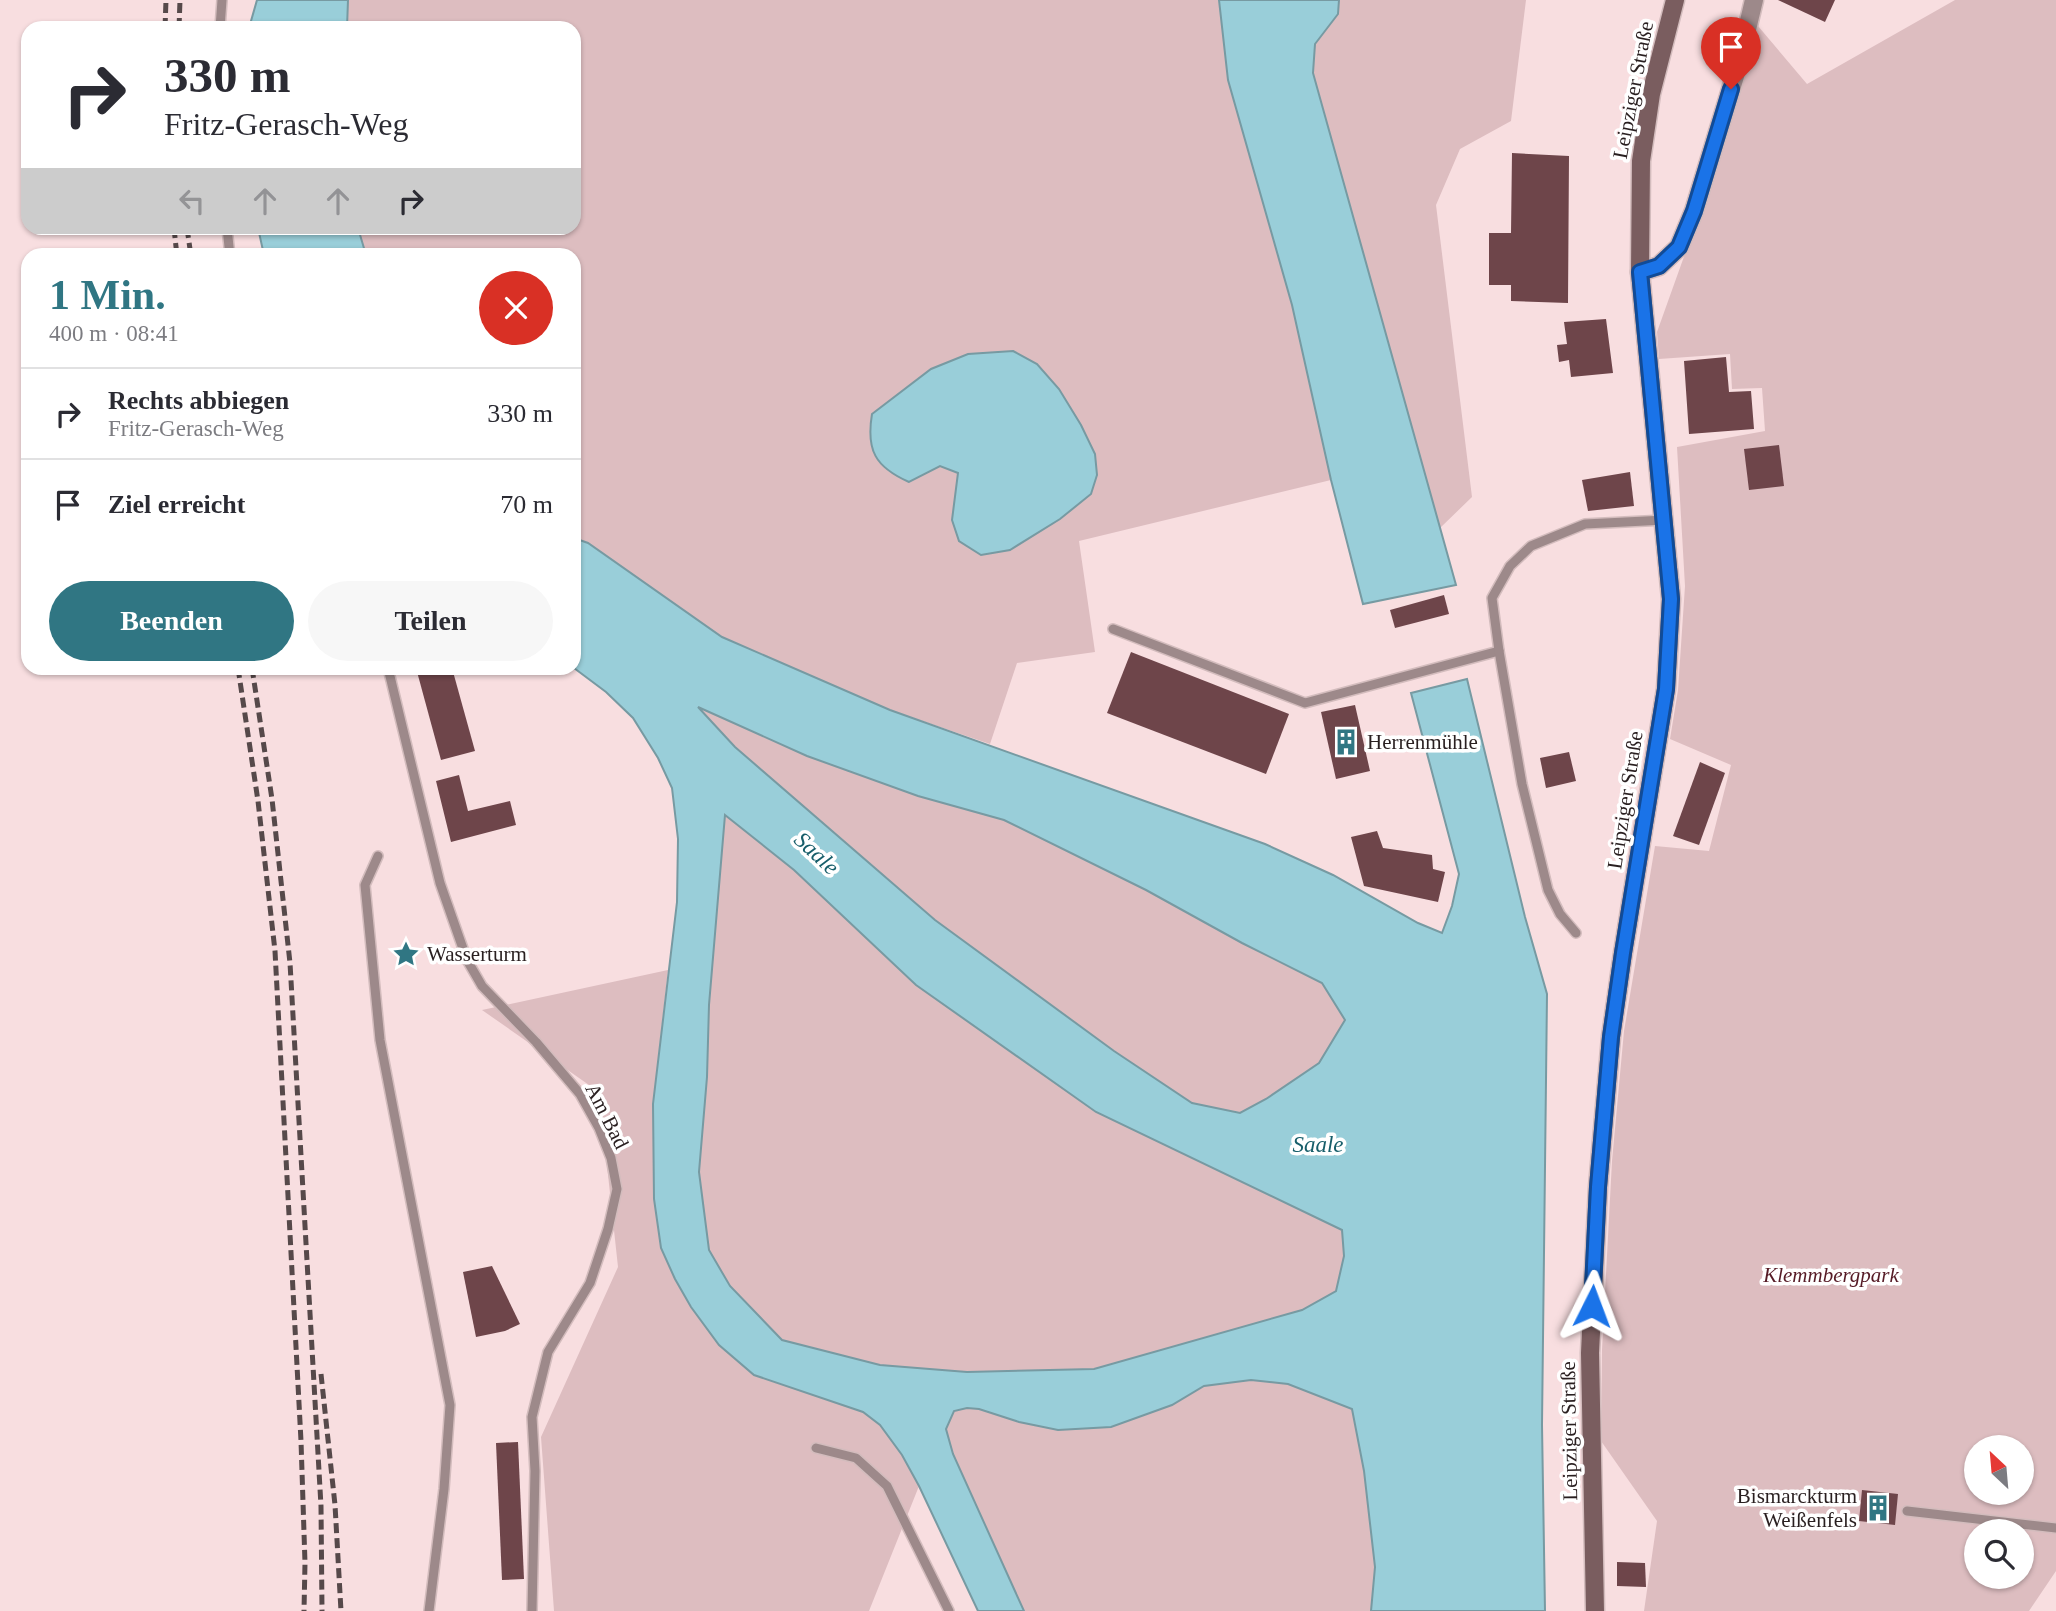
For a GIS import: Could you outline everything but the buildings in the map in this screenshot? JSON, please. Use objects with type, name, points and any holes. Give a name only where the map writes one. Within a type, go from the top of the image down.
[{"type":"street","name":"Leipziger Straße","points":[[1595,1611],[1590,1353],[1598,1187],[1611,1037],[1666,689],[1671,599],[1640,272],[1641,161],[1651,94],[1675,0]]},
{"type":"street","points":[[1640,272],[1659,266],[1679,247],[1694,211],[1739,63],[1754,0]]},
{"type":"lane","points":[[220,21],[222,0]]},
{"type":"lane","points":[[1576,933],[1560,914],[1548,891],[1522,784],[1492,598],[1510,566],[1531,546],[1585,524],[1665,520]]},
{"type":"lane","points":[[1114,629],[1305,703],[1499,651]]},
{"type":"lane","name":"Am Bad","points":[[390,675],[440,883],[467,960],[482,986],[536,1042],[580,1094],[611,1158],[617,1189],[608,1229],[590,1283],[548,1352],[532,1417],[535,1471],[532,1611]]},
{"type":"lane","points":[[378,856],[365,885],[380,1040],[450,1405],[444,1489],[429,1611]]},
{"type":"lane","points":[[816,1448],[856,1458],[887,1486],[949,1611]]},
{"type":"lane","points":[[1908,1511],[2056,1528]]},
{"type":"green space","points":[[348,0],[1219,0],[1228,80],[1292,305],[1331,480],[1079,541],[1095,652],[1017,663],[990,744],[890,710],[722,637],[581,540],[581,248],[364,248],[360,235],[581,235],[581,21],[347,21]]},
{"type":"green space","points":[[1339,0],[1526,0],[1511,121],[1460,149],[1436,205],[1472,497],[1440,528],[1313,73],[1315,44],[1338,14]]},
{"type":"green space","name":"Klemmbergpark","points":[[1955,0],[2056,0],[2056,1571],[2029,1611],[1644,1611],[1657,1521],[1601,1441],[1602,1350],[1612,1161],[1624,1031],[1655,846],[1709,851],[1731,765],[1670,739],[1678,690],[1685,586],[1677,447],[1765,431],[1762,388],[1732,389],[1730,354],[1659,359],[1657,332],[1725,142],[1758,26],[1807,84]]},
{"type":"green space","points":[[697,705],[918,796],[1004,820],[1146,890],[1322,983],[1345,1020],[1319,1063],[1266,1099],[1240,1113],[1192,1103],[1114,1051],[935,920],[735,747]]},
{"type":"green space","points":[[725,815],[794,870],[916,985],[1096,1112],[1342,1230],[1344,1256],[1336,1291],[1302,1310],[1094,1369],[967,1372],[880,1365],[782,1340],[730,1286],[709,1250],[699,1172],[707,1077],[709,1005]]},
{"type":"green space","points":[[668,970],[653,1104],[653,1167],[719,1345],[754,1375],[863,1412],[880,1425],[902,1455],[919,1486],[869,1611],[554,1611],[541,1437],[618,1267],[599,1092],[482,1010]]},
{"type":"green space","points":[[1251,1380],[1288,1384],[1352,1409],[1364,1471],[1375,1567],[1371,1611],[1024,1611],[953,1454],[946,1429],[954,1411],[979,1409],[1019,1422],[1172,1405],[1204,1386]]},
{"type":"water","points":[[257,0],[348,0],[347,21],[251,21]]},
{"type":"water","points":[[1219,0],[1339,0],[1338,14],[1315,44],[1313,73],[1456,585],[1363,604],[1331,480],[1292,305],[1228,80]]},
{"type":"water","points":[[260,235],[360,235],[364,248],[262,248]]},
{"type":"water","points":[[1013,351],[1037,364],[1059,389],[1095,454],[1097,475],[1091,494],[1060,519],[1010,550],[981,555],[959,541],[952,520],[958,473],[940,466],[909,482],[888,470],[872,447],[872,414],[931,369],[968,354]]},
{"type":"water","name":"Saale","points":[[581,540],[722,637],[890,710],[1265,844],[1333,875],[1418,923],[1442,933],[1452,906],[1459,874],[1411,693],[1467,679],[1525,917],[1547,994],[1542,1425],[1545,1611],[1371,1611],[1375,1567],[1364,1471],[1352,1409],[1288,1384],[1251,1380],[1204,1386],[1172,1405],[1111,1427],[1058,1430],[1019,1422],[979,1409],[954,1411],[946,1429],[953,1454],[1024,1611],[978,1611],[919,1486],[902,1455],[880,1425],[863,1412],[754,1375],[719,1345],[691,1307],[661,1248],[654,1199],[653,1104],[677,902],[678,839],[672,788],[658,758],[633,718],[581,673]],"holes":[[[698,707],[807,756],[918,796],[1004,820],[1146,890],[1322,983],[1345,1020],[1319,1063],[1266,1099],[1240,1113],[1192,1103],[1114,1051],[935,920],[735,747]],[[725,815],[794,870],[916,985],[1096,1112],[1342,1230],[1344,1256],[1336,1291],[1302,1310],[1094,1369],[967,1372],[880,1365],[782,1340],[730,1286],[709,1250],[699,1172],[707,1077],[709,1005]]]},
{"type":"railway","points":[[165,21],[166,0]]},
{"type":"railway","points":[[179,21],[180,0]]},
{"type":"railway","points":[[175,235],[176,248]]},
{"type":"railway","points":[[188,235],[190,248]]},
{"type":"railway","points":[[239,675],[258,801],[275,951],[301,1441],[304,1611]]},
{"type":"railway","points":[[253,675],[272,799],[290,963],[321,1506],[322,1611]]},
{"type":"railway","points":[[321,1374],[335,1505],[341,1611]]},
{"type":"place","name":"Herrenmühle","points":[[1346,742]]},
{"type":"place","name":"Wasserturm","points":[[406,954]]},
{"type":"place","name":"Bismarckturm Weißenfels","points":[[1878,1508]]},
{"type":"route","points":[[1592,1306],[1598,1187],[1611,1037],[1666,689],[1671,599],[1640,272],[1659,266],[1679,247],[1694,211],[1731,89]]}]
